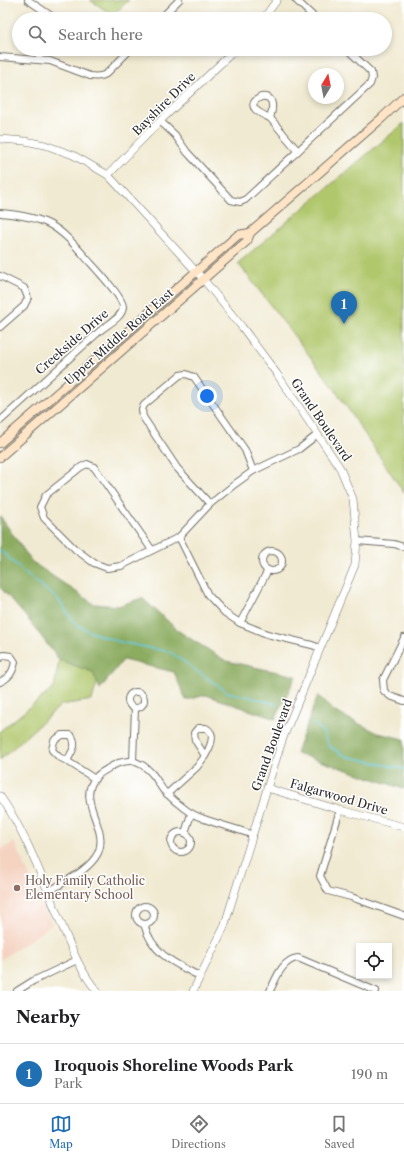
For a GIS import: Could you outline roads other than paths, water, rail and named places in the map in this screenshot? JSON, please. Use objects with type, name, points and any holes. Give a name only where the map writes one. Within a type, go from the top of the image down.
[{"type":"main road","name":"Upper Middle Road East","points":[[0,457],[247,241],[250,233],[404,97]]},
{"type":"main road","name":"Upper Middle Road East","points":[[0,442],[238,235],[250,233]]},
{"type":"street","points":[[28,0],[46,12]]},
{"type":"street","points":[[167,12],[179,0]]},
{"type":"street","points":[[268,12],[276,0]]},
{"type":"street","points":[[296,0],[309,12]]},
{"type":"street","points":[[0,57],[50,61],[96,77],[106,74],[124,56]]},
{"type":"street","name":"Bayshire Drive","points":[[108,175],[160,120],[229,56]]},
{"type":"street","points":[[160,120],[175,135],[187,152],[231,200],[240,202],[245,200],[370,84],[372,81],[371,72],[354,56]]},
{"type":"street","points":[[270,118],[298,151]]},
{"type":"street","name":"Grand Boulevard","points":[[0,139],[25,141],[45,145],[73,155],[108,175],[197,272],[242,327],[273,368],[340,468],[353,499],[357,541],[355,565],[287,729],[224,927],[193,991]]},
{"type":"street","name":"Creekside Drive","points":[[0,213],[38,218],[55,226],[71,241],[108,283],[121,300],[123,306],[121,314],[102,329],[0,421]]},
{"type":"street","points":[[0,276],[24,288],[28,298],[24,306],[0,327]]},
{"type":"street","points":[[210,504],[177,468],[143,417],[142,410],[144,405],[180,375],[186,374],[194,377],[245,450],[253,471]]},
{"type":"street","points":[[152,550],[94,467],[87,464],[81,466],[46,495],[40,508],[44,518],[75,549],[94,563],[107,568],[121,566],[179,537],[210,504],[253,471],[299,449],[317,435]]},
{"type":"street","points":[[179,537],[208,595],[225,613],[240,622],[267,634],[320,648]]},
{"type":"street","points":[[357,541],[404,546]]},
{"type":"street","points":[[240,622],[268,570]]},
{"type":"street","points":[[404,638],[383,680],[384,691],[390,696],[404,701]]},
{"type":"street","points":[[0,658],[4,654],[11,656],[15,662],[13,671],[7,678],[0,682]]},
{"type":"street","points":[[133,761],[135,708]]},
{"type":"street","points":[[67,761],[74,747],[74,740],[71,735],[62,735],[54,741],[52,750],[59,757],[95,779]]},
{"type":"street","points":[[167,794],[197,767],[205,756]]},
{"type":"street","points":[[48,892],[76,875],[89,864],[98,853],[100,832],[91,808],[89,797],[90,786],[98,775],[117,763],[133,761],[139,763],[154,776],[167,794],[192,814],[253,835]]},
{"type":"street","name":"Falgarwood Drive","points":[[267,788],[404,827]]},
{"type":"street","points":[[0,796],[26,843],[77,960],[97,991]]},
{"type":"street","points":[[340,810],[320,876],[324,885],[328,891],[351,897],[404,916]]},
{"type":"street","points":[[185,833],[192,814]]},
{"type":"street","points":[[144,924],[147,934],[156,949],[172,963],[199,976]]},
{"type":"street","points":[[270,991],[285,963],[294,958],[298,958],[376,991]]},
{"type":"street","points":[[17,991],[33,981],[77,960]]},
{"type":"waterway","points":[[0,550],[27,575],[58,599],[75,624],[93,633],[120,642],[170,652],[227,692],[270,702],[276,705]]},
{"type":"waterway","points":[[312,723],[321,729],[329,746],[345,756],[404,769]]},
{"type":"place","name":"Iroquois Shoreline Woods Park","points":[[344,324]]},
{"type":"place","name":"Holy Family Catholic Elementary School","points":[[17,888]]}]
